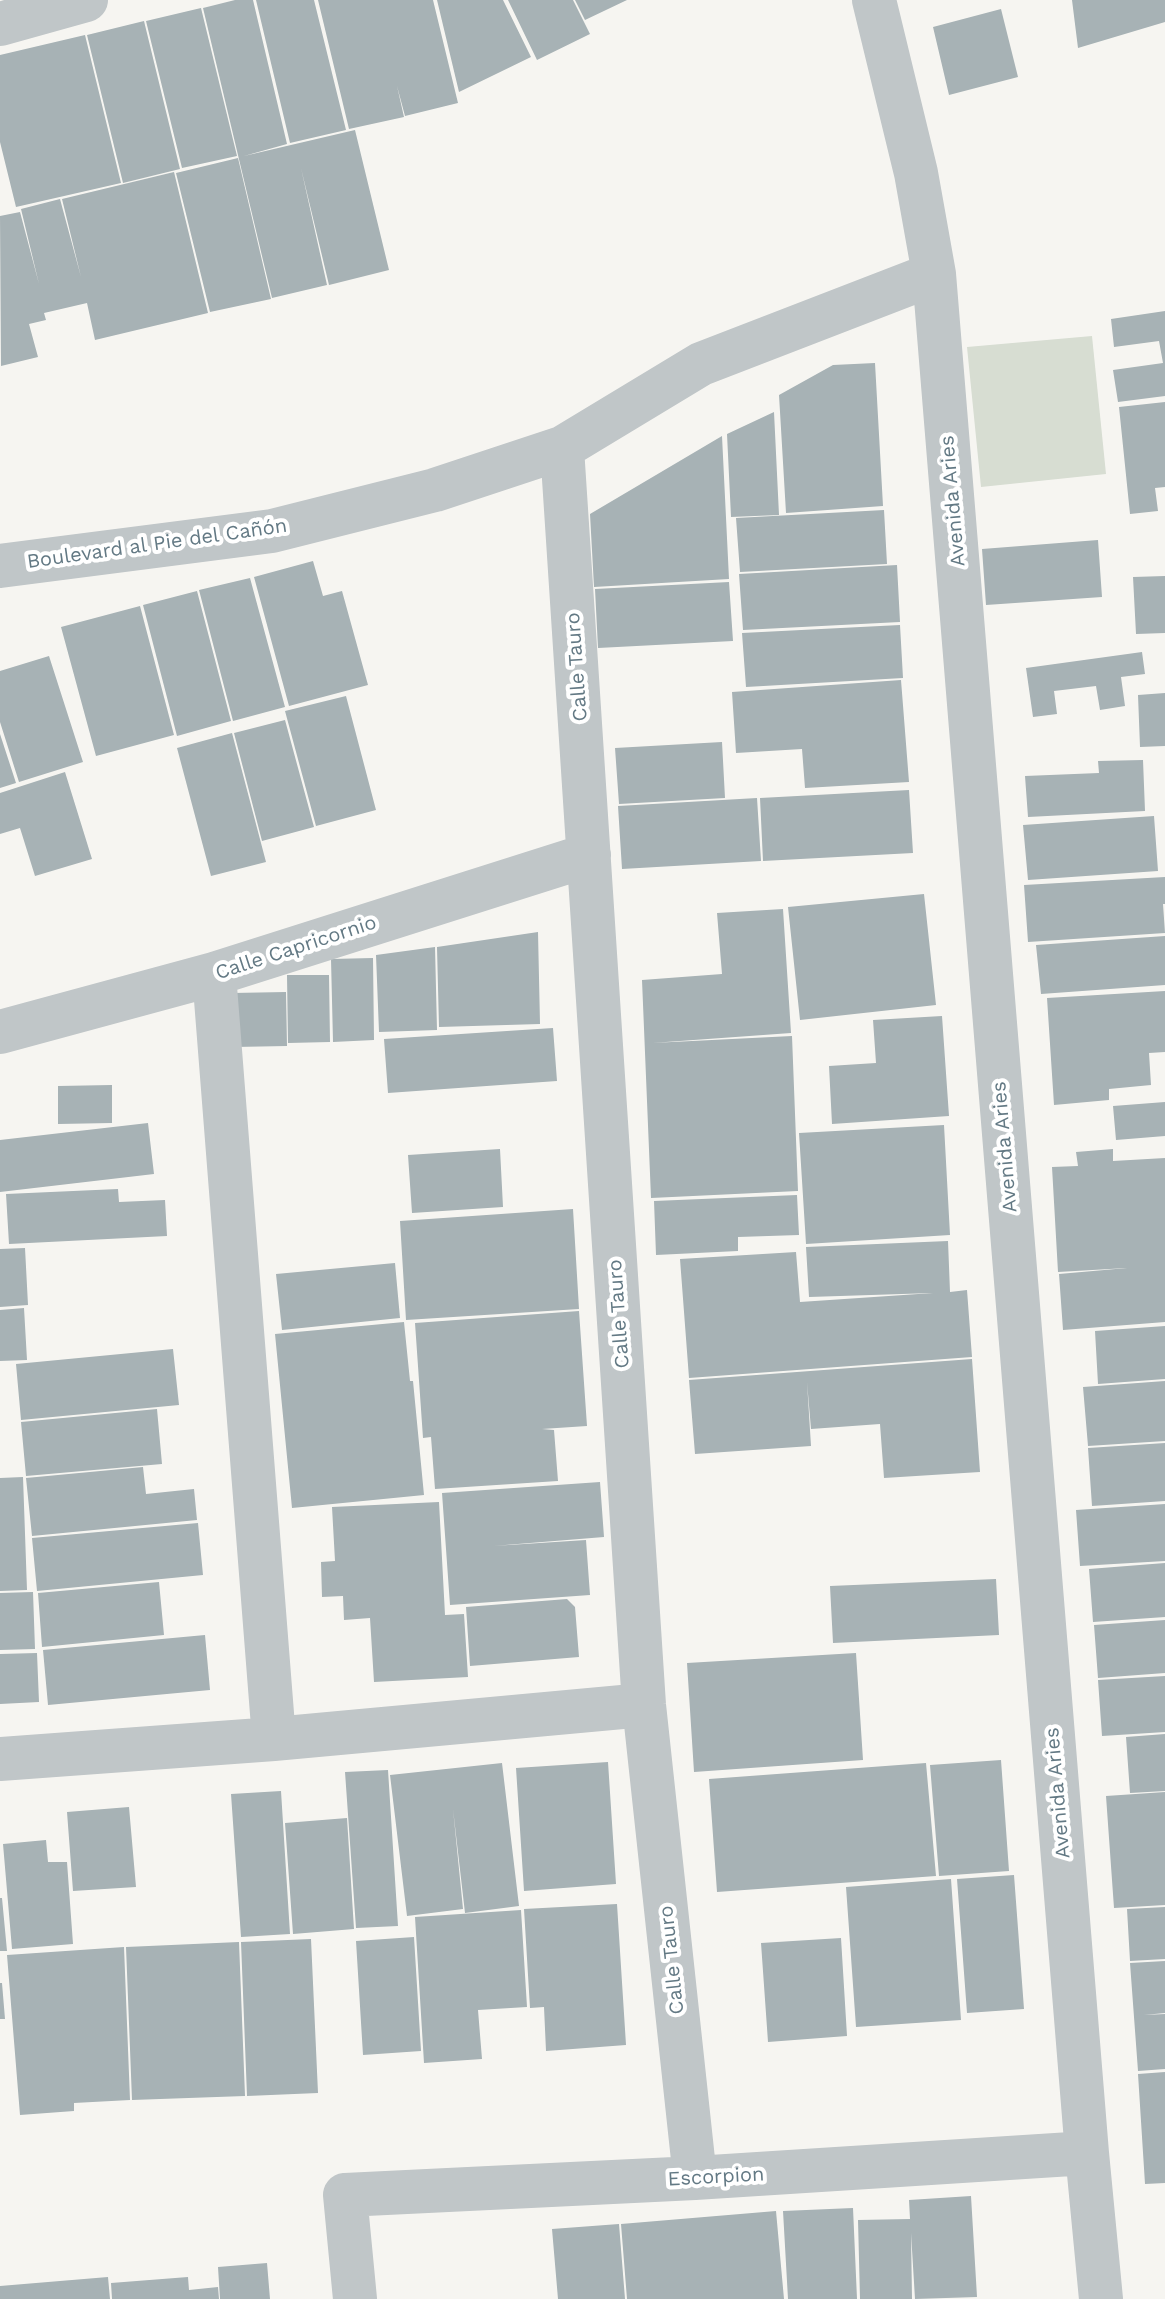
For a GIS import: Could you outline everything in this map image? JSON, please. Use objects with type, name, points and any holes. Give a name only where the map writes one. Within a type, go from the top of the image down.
[{"type":"street","points":[[0,24],[86,0]]},
{"type":"street","name":"Avenida Aries","points":[[874,0],[916,173],[934,274],[1101,2299]]},
{"type":"street","name":"Boulevard al Pie del Cañón","points":[[0,566],[272,531],[435,490],[562,448],[701,364],[934,274]]},
{"type":"street","name":"Calle Tauro","points":[[562,448],[644,1705],[695,2178]]},
{"type":"street","name":"Calle Capricornio","points":[[0,1032],[214,974],[589,855]]},
{"type":"street","points":[[214,974],[274,1739]]},
{"type":"street","points":[[0,1759],[274,1739],[644,1705]]},
{"type":"street","name":"Escorpion","points":[[355,2299],[345,2195],[695,2178],[1087,2153]]},
{"type":"shaded area","points":[[1092,336],[1106,474],[981,487],[967,347]]},
{"type":"building","points":[[235,0],[253,0],[287,144],[244,156],[355,130],[389,270],[329,285],[301,168],[327,285],[272,298],[203,8]]},
{"type":"building","points":[[256,0],[314,0],[346,130],[290,143]]},
{"type":"building","points":[[318,0],[433,0],[458,103],[405,116],[397,86],[404,117],[349,129]]},
{"type":"building","points":[[437,0],[503,0],[531,57],[459,92]]},
{"type":"building","points":[[508,0],[573,0],[590,34],[537,60]]},
{"type":"building","points":[[575,0],[627,0],[585,20]]},
{"type":"building","points":[[1072,0],[1165,0],[1165,22],[1078,48]]},
{"type":"building","points":[[201,8],[237,156],[182,168],[146,21]]},
{"type":"building","points":[[1001,9],[1018,77],[949,95],[933,27]]},
{"type":"building","points":[[144,21],[180,169],[123,183],[87,35]]},
{"type":"building","points":[[85,35],[121,183],[16,207],[0,142],[0,55]]},
{"type":"building","points":[[238,158],[271,299],[210,312],[176,173]]},
{"type":"building","points":[[174,172],[208,313],[95,340],[87,303],[44,313],[46,320],[29,324],[38,357],[1,366],[0,216],[20,212],[39,284],[21,209],[60,199],[81,277],[62,199]]},
{"type":"building","points":[[1165,311],[1165,396],[1118,402],[1113,370],[1163,363],[1159,341],[1114,347],[1111,319]]},
{"type":"building","points":[[875,363],[883,506],[786,513],[779,395],[833,365]]},
{"type":"building","points":[[1165,402],[1165,487],[1155,488],[1158,511],[1130,514],[1119,407]]},
{"type":"building","points":[[774,412],[779,515],[731,517],[727,434]]},
{"type":"building","points":[[722,436],[729,579],[594,587],[590,514]]},
{"type":"building","points":[[884,510],[887,564],[740,572],[736,518]]},
{"type":"building","points":[[1098,540],[1102,597],[986,605],[982,549]]},
{"type":"building","points":[[313,561],[323,596],[342,591],[368,685],[289,706],[254,577]]},
{"type":"building","points":[[897,565],[900,622],[743,630],[739,574]]},
{"type":"building","points":[[1165,576],[1165,633],[1136,634],[1133,577]]},
{"type":"building","points":[[250,578],[285,707],[233,721],[199,590]]},
{"type":"building","points":[[729,582],[733,641],[598,648],[595,589]]},
{"type":"building","points":[[197,591],[231,721],[177,736],[143,605]]},
{"type":"building","points":[[140,606],[174,735],[96,756],[61,627]]},
{"type":"building","points":[[900,625],[903,678],[746,687],[742,633]]},
{"type":"building","points":[[1142,652],[1145,674],[1121,677],[1125,706],[1100,710],[1096,686],[1054,691],[1057,714],[1033,717],[1026,668]]},
{"type":"building","points":[[49,656],[83,762],[19,782],[0,722],[0,671]]},
{"type":"building","points":[[901,680],[909,782],[805,788],[802,749],[736,753],[732,692]]},
{"type":"building","points":[[1165,693],[1165,746],[1140,747],[1138,695]]},
{"type":"building","points":[[346,696],[376,810],[316,826],[285,711]]},
{"type":"building","points":[[285,720],[314,827],[262,841],[234,733]]},
{"type":"building","points":[[232,733],[266,862],[211,876],[177,748]]},
{"type":"building","points":[[0,734],[16,783],[0,788]]},
{"type":"building","points":[[722,742],[725,798],[619,804],[615,748]]},
{"type":"building","points":[[1143,760],[1145,811],[1028,817],[1025,776],[1099,773],[1098,761]]},
{"type":"building","points":[[65,772],[92,859],[35,876],[20,828],[0,834],[0,793]]},
{"type":"building","points":[[909,790],[913,853],[763,861],[760,798]]},
{"type":"building","points":[[757,798],[761,861],[622,869],[618,806]]},
{"type":"building","points":[[1154,816],[1158,871],[1028,880],[1023,825]]},
{"type":"building","points":[[1165,877],[1165,933],[1028,942],[1024,885]]},
{"type":"building","points":[[924,894],[936,1005],[800,1020],[788,907]]},
{"type":"building","points":[[783,909],[791,1033],[652,1043],[792,1036],[798,1191],[651,1198],[642,980],[722,974],[717,913]]},
{"type":"building","points":[[538,932],[540,1024],[439,1027],[437,947]]},
{"type":"building","points":[[1165,936],[1165,985],[1041,994],[1036,945]]},
{"type":"building","points":[[435,947],[437,1030],[379,1032],[376,955]]},
{"type":"building","points":[[373,958],[374,1040],[333,1042],[331,959]]},
{"type":"building","points":[[287,975],[329,975],[330,1042],[288,1043]]},
{"type":"building","points":[[1165,991],[1165,1052],[1149,1053],[1151,1085],[1109,1089],[1109,1100],[1054,1105],[1047,998]]},
{"type":"building","points":[[286,992],[287,1046],[234,1047],[232,993]]},
{"type":"building","points":[[942,1016],[949,1116],[832,1124],[829,1066],[876,1063],[873,1020]]},
{"type":"building","points":[[553,1028],[557,1081],[388,1093],[384,1039]]},
{"type":"building","points":[[112,1085],[112,1123],[58,1124],[58,1086]]},
{"type":"building","points":[[1165,1102],[1165,1136],[1116,1140],[1113,1106]]},
{"type":"building","points":[[148,1123],[154,1174],[0,1192],[0,1140]]},
{"type":"building","points":[[944,1125],[950,1235],[806,1244],[799,1133]]},
{"type":"building","points":[[500,1149],[503,1207],[412,1213],[408,1155]]},
{"type":"building","points":[[1113,1149],[1113,1161],[1165,1158],[1165,1322],[1063,1330],[1059,1274],[1127,1268],[1058,1272],[1052,1167],[1078,1166],[1076,1152]]},
{"type":"building","points":[[118,1189],[119,1202],[165,1200],[167,1236],[9,1244],[6,1194]]},
{"type":"building","points":[[797,1195],[799,1235],[738,1237],[738,1251],[656,1255],[654,1201]]},
{"type":"building","points":[[573,1209],[579,1309],[406,1320],[400,1221]]},
{"type":"building","points":[[948,1241],[950,1292],[967,1290],[972,1357],[689,1378],[680,1259],[796,1252],[800,1302],[933,1293],[809,1297],[806,1247]]},
{"type":"building","points":[[25,1248],[28,1305],[0,1307],[0,1249]]},
{"type":"building","points":[[395,1263],[400,1318],[282,1330],[276,1274]]},
{"type":"building","points":[[24,1308],[27,1360],[0,1361],[0,1310]]},
{"type":"building","points":[[579,1311],[587,1426],[542,1429],[554,1430],[558,1481],[435,1489],[431,1437],[423,1438],[415,1323]]},
{"type":"building","points":[[404,1322],[424,1495],[292,1508],[275,1334]]},
{"type":"building","points":[[1165,1326],[1165,1379],[1098,1384],[1095,1331]]},
{"type":"building","points":[[173,1349],[179,1405],[21,1420],[16,1364]]},
{"type":"building","points":[[972,1359],[980,1472],[884,1478],[880,1424],[811,1429],[807,1382],[811,1446],[695,1454],[689,1380]]},
{"type":"building","points":[[1165,1381],[1165,1441],[1088,1446],[1083,1387]]},
{"type":"building","points":[[157,1409],[162,1464],[26,1476],[21,1422]]},
{"type":"building","points":[[1165,1443],[1165,1501],[1092,1506],[1088,1448]]},
{"type":"building","points":[[143,1467],[146,1494],[194,1489],[197,1520],[32,1536],[26,1478]]},
{"type":"building","points":[[23,1477],[27,1590],[0,1591],[0,1478]]},
{"type":"building","points":[[600,1482],[604,1537],[493,1546],[586,1540],[590,1595],[450,1605],[442,1493]]},
{"type":"building","points":[[439,1502],[445,1615],[464,1614],[468,1677],[374,1682],[370,1618],[344,1620],[343,1596],[322,1597],[321,1562],[335,1561],[332,1507]]},
{"type":"building","points":[[1165,1504],[1165,1561],[1080,1566],[1076,1510]]},
{"type":"building","points":[[198,1523],[203,1575],[37,1591],[32,1538]]},
{"type":"building","points":[[1165,1563],[1165,1617],[1093,1622],[1089,1569]]},
{"type":"building","points":[[996,1579],[999,1635],[833,1643],[830,1586]]},
{"type":"building","points":[[159,1582],[164,1635],[42,1647],[38,1593]]},
{"type":"building","points":[[33,1592],[35,1649],[0,1650],[0,1593]]},
{"type":"building","points":[[567,1599],[575,1607],[579,1657],[470,1666],[466,1607]]},
{"type":"building","points":[[1165,1620],[1165,1673],[1098,1678],[1094,1625]]},
{"type":"building","points":[[205,1635],[210,1690],[48,1705],[43,1650]]},
{"type":"building","points":[[37,1653],[39,1702],[0,1704],[0,1654]]},
{"type":"building","points":[[856,1653],[863,1760],[694,1772],[687,1663]]},
{"type":"building","points":[[1165,1676],[1165,1732],[1102,1736],[1098,1680]]},
{"type":"building","points":[[1165,1734],[1165,1791],[1130,1793],[1126,1737]]},
{"type":"building","points":[[1001,1760],[1009,1871],[939,1876],[930,1765]]},
{"type":"building","points":[[608,1762],[616,1884],[524,1891],[516,1768]]},
{"type":"building","points":[[502,1763],[519,1906],[465,1913],[453,1809],[463,1909],[407,1916],[390,1775]]},
{"type":"building","points":[[926,1763],[936,1876],[717,1892],[709,1779]]},
{"type":"building","points":[[388,1770],[398,1926],[356,1928],[345,1772]]},
{"type":"building","points":[[281,1791],[290,1934],[241,1937],[231,1794]]},
{"type":"building","points":[[1165,1792],[1165,1905],[1114,1908],[1106,1796]]},
{"type":"building","points":[[129,1807],[136,1887],[73,1891],[67,1812]]},
{"type":"building","points":[[347,1818],[354,1929],[293,1934],[285,1823]]},
{"type":"building","points":[[46,1840],[48,1862],[67,1862],[73,1944],[12,1949],[3,1844]]},
{"type":"building","points":[[1014,1875],[1024,2009],[967,2013],[957,1879]]},
{"type":"building","points":[[951,1879],[961,2020],[856,2027],[846,1887]]},
{"type":"building","points":[[2,1898],[7,1951],[0,1951]]},
{"type":"building","points":[[617,1904],[626,2045],[546,2051],[544,2007],[530,2008],[524,1909]]},
{"type":"building","points":[[1165,1907],[1165,1959],[1130,1961],[1127,1909]]},
{"type":"building","points":[[521,1910],[527,2007],[478,2010],[482,2059],[424,2063],[415,1917]]},
{"type":"building","points":[[414,1937],[421,2051],[363,2055],[356,1941]]},
{"type":"building","points":[[841,1938],[847,2036],[768,2042],[761,1943]]},
{"type":"building","points":[[311,1939],[318,2093],[247,2096],[241,1942]]},
{"type":"building","points":[[239,1942],[245,2096],[132,2100],[126,1947]]},
{"type":"building","points":[[124,1947],[130,2100],[74,2103],[74,2111],[20,2115],[7,1955]]},
{"type":"building","points":[[1165,1961],[1165,2013],[1144,2015],[1165,2014],[1165,2069],[1138,2071],[1130,1963]]},
{"type":"building","points":[[2,1983],[5,2019],[0,2019]]},
{"type":"building","points":[[1165,2072],[1165,2183],[1145,2184],[1138,2074]]},
{"type":"building","points":[[971,2196],[977,2297],[915,2299],[911,2233],[912,2299],[860,2299],[858,2220],[910,2219],[909,2200]]},
{"type":"building","points":[[853,2208],[857,2299],[788,2299],[783,2211]]},
{"type":"building","points":[[776,2211],[784,2299],[627,2299],[621,2224]]},
{"type":"building","points":[[619,2224],[625,2299],[558,2299],[552,2229]]},
{"type":"building","points":[[267,2263],[270,2299],[220,2299],[218,2267]]},
{"type":"building","points":[[108,2277],[110,2299],[0,2299],[0,2286]]},
{"type":"building","points":[[188,2277],[189,2290],[218,2287],[219,2299],[112,2299],[111,2283]]}]
